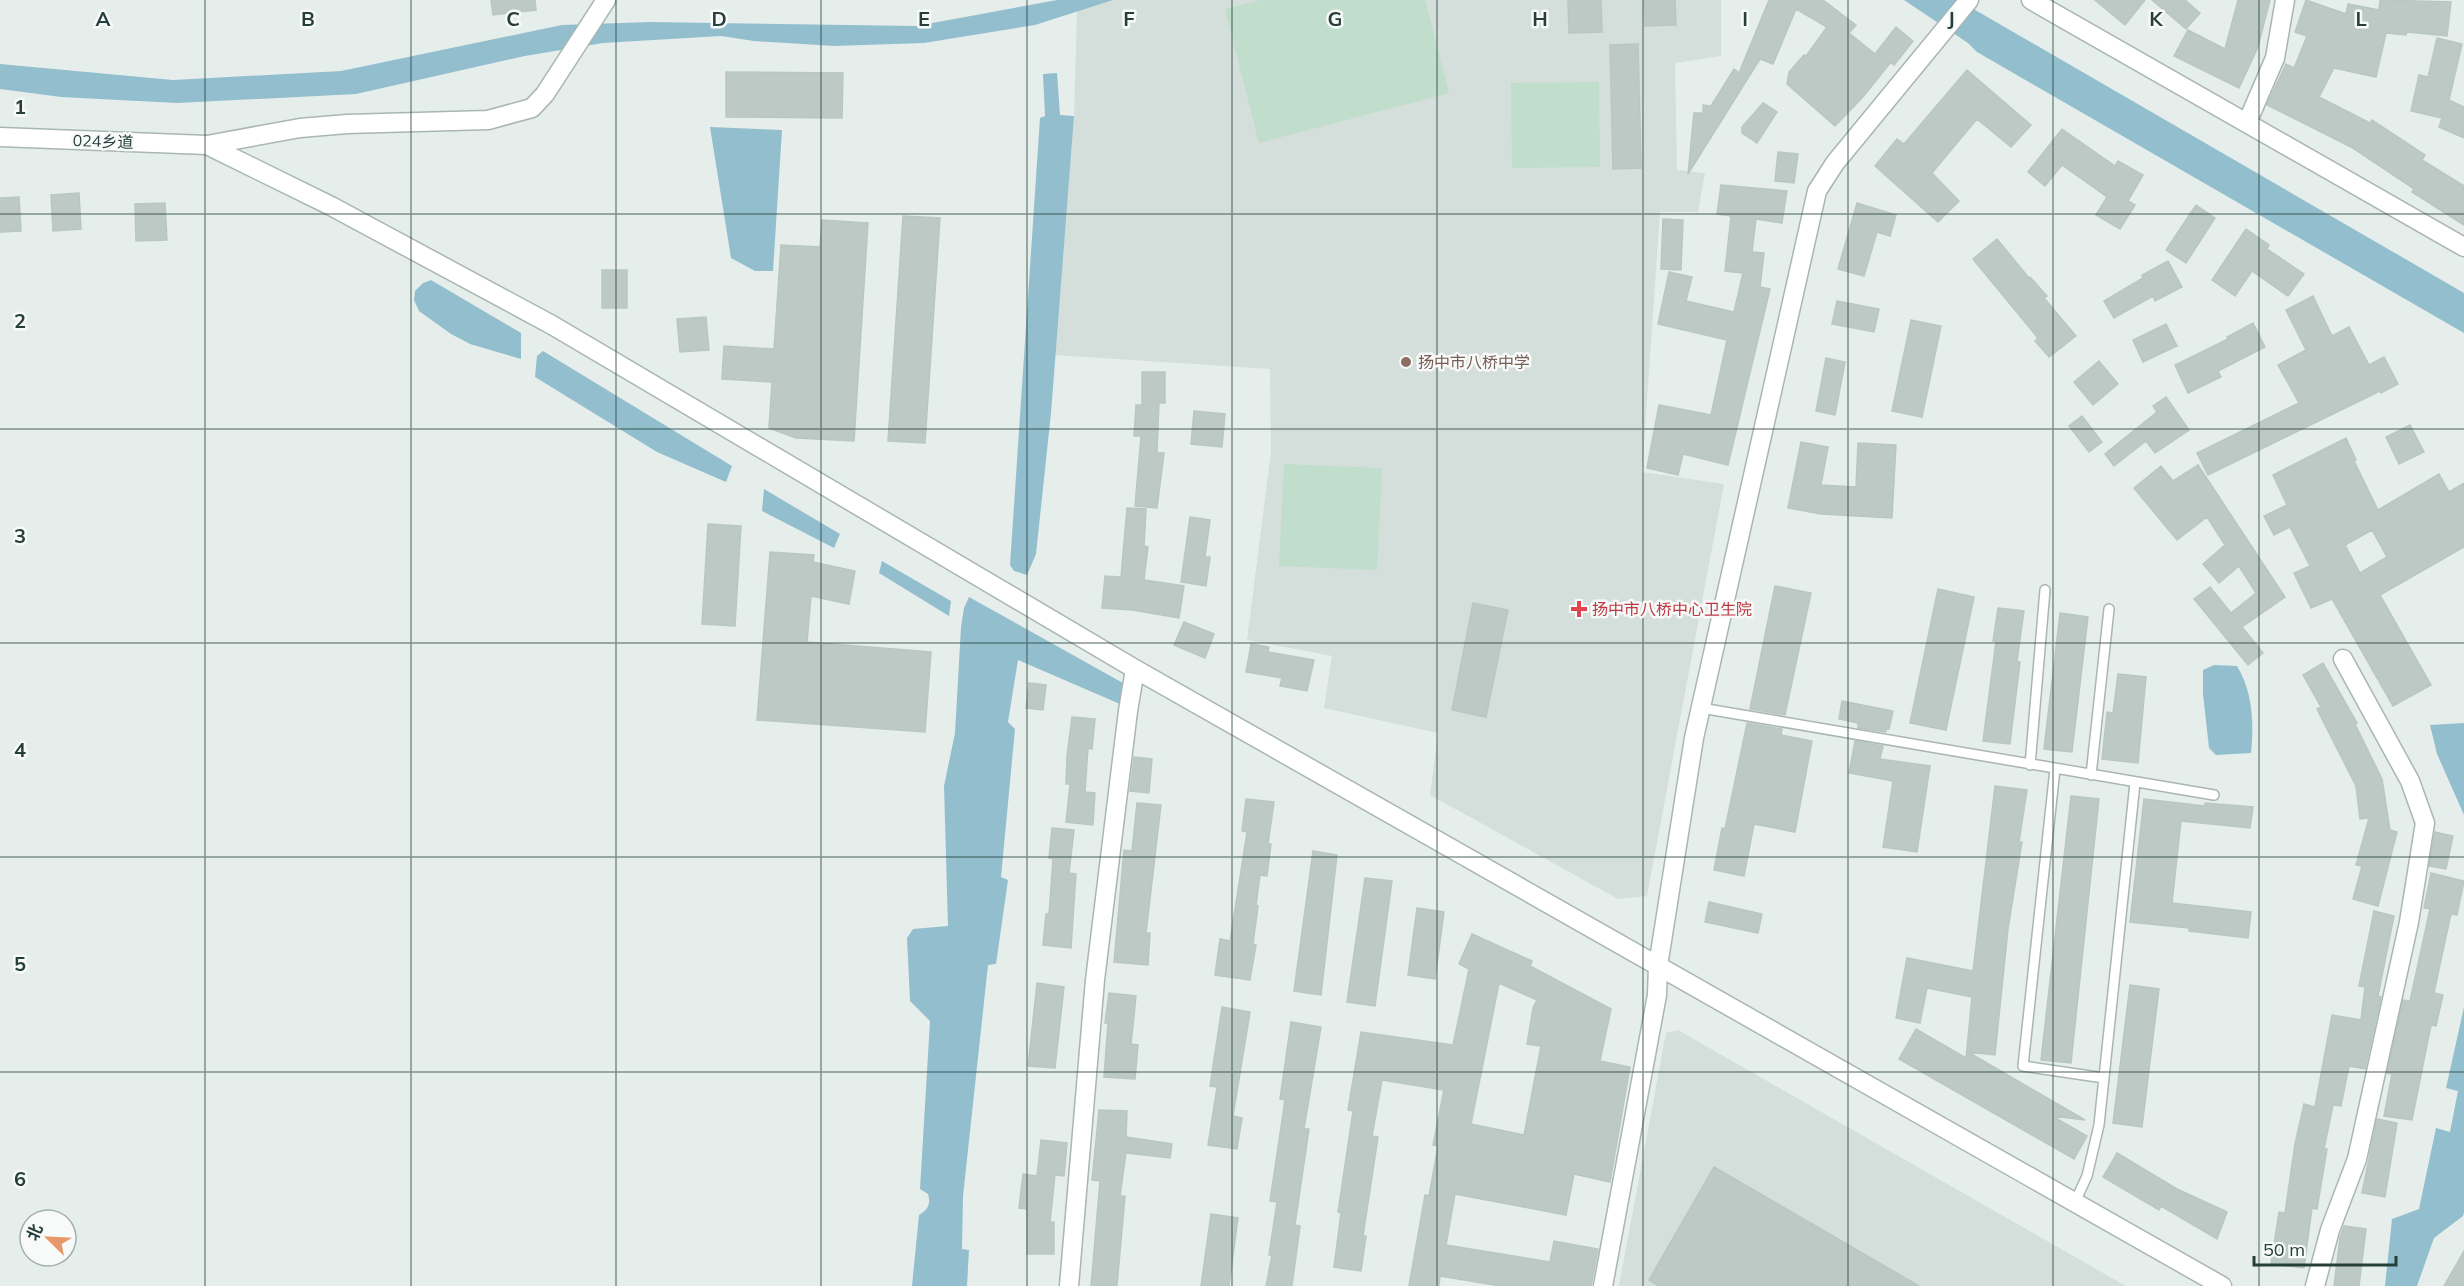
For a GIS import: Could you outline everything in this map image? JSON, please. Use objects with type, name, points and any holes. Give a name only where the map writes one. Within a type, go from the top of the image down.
[{"type":"street","points":[[207,145],[300,128],[347,124],[488,120],[532,108],[545,94],[606,0]]},
{"type":"street","points":[[1603,1286],[1657,995],[1658,966],[1701,708],[1818,191],[1835,163],[1969,0]]},
{"type":"street","points":[[2031,0],[2464,247]]},
{"type":"street","points":[[2247,123],[2275,58],[2285,0]]},
{"type":"street","name":"024乡道","points":[[0,137],[207,145]]},
{"type":"street","points":[[207,145],[332,206],[552,325],[1135,669],[2222,1286]]},
{"type":"street","points":[[2315,1286],[2330,1230],[2357,1159],[2409,922],[2425,823],[2410,781],[2343,659]]},
{"type":"street","points":[[1069,1286],[1095,980],[1135,669]]},
{"type":"lane","points":[[2030,765],[2045,590]]},
{"type":"lane","points":[[2091,775],[2109,609]]},
{"type":"lane","points":[[1701,708],[2214,795]]},
{"type":"lane","points":[[2055,769],[2023,1066],[2104,1078]]},
{"type":"lane","points":[[2075,1203],[2087,1176],[2099,1125],[2135,783]]},
{"type":"shaded area","name":"扬中市八桥中学","points":[[1113,0],[1721,0],[1721,56],[1675,63],[1677,170],[1705,173],[1698,212],[1660,212],[1642,472],[1724,484],[1647,896],[1618,899],[1430,795],[1438,733],[1324,708],[1332,656],[1247,640],[1271,452],[1270,369],[1055,355],[1074,116],[1077,11]]},
{"type":"shaded area","points":[[1678,1030],[2126,1286],[1619,1286],[1666,1033]]},
{"type":"green space","points":[[1261,0],[1425,0],[1449,93],[1259,143],[1225,9]]},
{"type":"green space","points":[[1599,82],[1600,167],[1512,168],[1511,83]]},
{"type":"green space","points":[[1284,464],[1382,468],[1377,570],[1279,566]]},
{"type":"water","points":[[1057,0],[1113,0],[1035,25],[924,43],[834,46],[754,41],[721,36],[603,43],[525,56],[356,94],[177,103],[61,97],[0,89],[0,64],[173,80],[341,71],[562,25],[650,22],[916,26]]},
{"type":"water","points":[[1904,0],[1958,0],[2464,293],[2464,333],[1977,52],[1968,43]]},
{"type":"water","points":[[1057,73],[1060,115],[1074,116],[1051,413],[1036,554],[1027,575],[1014,571],[1010,565],[1040,118],[1045,116],[1043,74]]},
{"type":"water","points":[[710,127],[782,130],[773,271],[755,271],[731,258]]},
{"type":"water","points":[[431,280],[521,333],[521,359],[470,344],[451,334],[419,311],[414,300],[415,291],[423,283]]},
{"type":"water","points":[[543,351],[732,466],[726,482],[657,452],[535,377],[537,356]]},
{"type":"water","points":[[764,489],[840,534],[834,548],[762,511]]},
{"type":"water","points":[[882,561],[951,601],[949,616],[879,573]]},
{"type":"water","points":[[969,597],[1123,683],[1120,704],[1018,660],[1008,722],[1015,729],[1001,877],[1008,880],[996,964],[988,965],[963,1196],[962,1249],[969,1250],[967,1286],[912,1286],[919,1215],[927,1209],[929,1204],[928,1194],[920,1189],[930,1021],[910,1001],[907,938],[913,929],[948,926],[944,786],[955,733],[961,627],[964,608]]},
{"type":"water","points":[[2214,665],[2237,666],[2242,676],[2251,708],[2251,753],[2216,755],[2209,748],[2203,694],[2203,670]]},
{"type":"water","points":[[2464,723],[2464,815],[2437,754],[2430,725]]},
{"type":"water","points":[[2464,1007],[2463,1216],[2434,1238],[2417,1286],[2385,1286],[2392,1219],[2419,1209],[2436,1128],[2450,1132],[2458,1091],[2446,1088]]},
{"type":"building","points":[[491,0],[535,0],[536,10],[493,15]]},
{"type":"building","points":[[1568,0],[1601,0],[1602,32],[1569,33]]},
{"type":"building","points":[[1644,0],[1675,0],[1676,25],[1645,26]]},
{"type":"building","points":[[1769,0],[1823,0],[1856,25],[1849,33],[1875,54],[1896,27],[1913,41],[1894,65],[1891,62],[1862,98],[1835,126],[1787,84],[1789,72],[1804,55],[1806,56],[1827,27],[1796,9],[1773,64],[1760,59],[1688,174],[1694,113],[1703,113],[1703,105],[1711,106],[1734,69],[1739,73]]},
{"type":"building","points":[[2095,0],[2145,0],[2125,25]]},
{"type":"building","points":[[2152,0],[2185,0],[2200,13],[2186,29]]},
{"type":"building","points":[[2238,0],[2270,0],[2258,47],[2239,88],[2174,56],[2188,30],[2225,49]]},
{"type":"building","points":[[2306,0],[2346,14],[2348,4],[2379,10],[2380,0],[2451,2],[2447,36],[2407,32],[2406,35],[2386,33],[2376,77],[2334,68],[2319,97],[2370,123],[2372,120],[2425,155],[2422,160],[2464,186],[2464,225],[2412,192],[2414,189],[2351,147],[2267,105],[2286,64],[2294,68],[2307,36],[2295,32]]},
{"type":"building","points":[[2437,38],[2462,44],[2449,100],[2464,107],[2464,138],[2439,127],[2442,118],[2411,111],[2419,75],[2428,77]]},
{"type":"building","points":[[1638,44],[1641,168],[1613,169],[1610,45]]},
{"type":"building","points":[[1967,70],[2031,125],[2011,147],[1977,119],[1932,173],[1959,201],[1938,222],[1875,166],[1897,139],[1904,144]]},
{"type":"building","points":[[726,72],[843,73],[842,118],[726,117]]},
{"type":"building","points":[[1763,103],[1777,112],[1757,143],[1742,133],[1742,127]]},
{"type":"building","points":[[2062,129],[2115,166],[2118,161],[2143,175],[2128,201],[2135,205],[2120,229],[2096,215],[2107,197],[2062,165],[2045,186],[2028,172]]},
{"type":"building","points":[[1778,152],[1798,154],[1794,183],[1775,181]]},
{"type":"building","points":[[1721,185],[1787,191],[1782,223],[1756,219],[1752,252],[1764,253],[1760,287],[1770,289],[1728,465],[1683,454],[1678,475],[1647,468],[1659,405],[1711,415],[1727,340],[1658,324],[1669,272],[1692,277],[1686,301],[1734,312],[1743,273],[1725,271],[1731,216],[1717,214]]},
{"type":"building","points":[[79,193],[81,229],[53,231],[51,195]]},
{"type":"building","points":[[19,197],[21,231],[0,232],[0,198]]},
{"type":"building","points":[[165,203],[167,240],[136,241],[135,204]]},
{"type":"building","points":[[1857,203],[1896,215],[1890,236],[1877,232],[1864,276],[1838,269]]},
{"type":"building","points":[[2196,205],[2215,218],[2186,263],[2166,250]]},
{"type":"building","points":[[903,216],[940,218],[925,443],[888,441]]},
{"type":"building","points":[[1663,219],[1683,220],[1681,270],[1661,269]]},
{"type":"building","points":[[822,220],[868,223],[854,441],[796,438],[769,428],[772,382],[722,379],[724,346],[774,349],[781,245],[820,247]]},
{"type":"building","points":[[2246,229],[2269,245],[2267,249],[2304,274],[2288,296],[2252,271],[2235,296],[2212,280]]},
{"type":"building","points":[[1997,239],[2047,296],[2044,298],[2076,336],[2049,357],[2035,341],[2038,338],[1973,259]]},
{"type":"building","points":[[2168,261],[2182,287],[2155,301],[2153,296],[2114,318],[2104,301],[2143,278],[2142,275]]},
{"type":"building","points":[[602,270],[627,270],[627,308],[602,308]]},
{"type":"building","points":[[2313,296],[2332,336],[2349,327],[2369,365],[2384,357],[2398,384],[2208,475],[2197,453],[2299,403],[2278,365],[2306,350],[2286,310]]},
{"type":"building","points":[[1837,301],[1879,309],[1874,332],[1832,324]]},
{"type":"building","points":[[706,317],[709,350],[680,352],[677,319]]},
{"type":"building","points":[[1911,320],[1941,326],[1922,417],[1892,411]]},
{"type":"building","points":[[2253,323],[2265,347],[2218,371],[2221,377],[2188,393],[2175,365],[2228,339],[2227,337]]},
{"type":"building","points":[[2166,324],[2177,346],[2143,362],[2133,340]]},
{"type":"building","points":[[1826,358],[1845,362],[1835,415],[1816,411]]},
{"type":"building","points":[[2099,361],[2118,384],[2093,405],[2074,382]]},
{"type":"building","points":[[1142,372],[1165,372],[1165,403],[1159,403],[1157,453],[1164,453],[1157,508],[1135,506],[1141,436],[1134,436],[1136,405],[1142,405]]},
{"type":"building","points":[[2166,397],[2189,430],[2155,453],[2146,441],[2114,466],[2105,454],[2157,412],[2153,406]]},
{"type":"building","points":[[1194,411],[1225,414],[1222,447],[1191,444]]},
{"type":"building","points":[[2082,416],[2102,442],[2089,452],[2069,426]]},
{"type":"building","points":[[2410,425],[2424,452],[2399,464],[2386,437]]},
{"type":"building","points":[[2346,438],[2356,460],[2354,461],[2378,510],[2439,474],[2449,492],[2464,483],[2464,547],[2380,595],[2431,685],[2393,706],[2332,599],[2311,608],[2294,573],[2310,566],[2290,527],[2274,535],[2264,516],[2287,505],[2273,475]],"holes":[[[2372,530],[2387,557],[2360,573],[2345,545]]]},
{"type":"building","points":[[1801,442],[1828,447],[1821,485],[1856,487],[1858,443],[1896,445],[1892,518],[1821,514],[1788,508]]},
{"type":"building","points":[[2198,465],[2285,597],[2242,627],[2263,653],[2248,665],[2194,599],[2210,587],[2231,613],[2256,593],[2239,566],[2219,583],[2203,564],[2225,545],[2207,517],[2177,540],[2134,488],[2161,466],[2173,481]]},
{"type":"building","points":[[1127,508],[1146,509],[1144,546],[1148,547],[1144,580],[1184,586],[1179,618],[1132,610],[1102,608],[1105,576],[1121,577]]},
{"type":"building","points":[[1190,517],[1210,520],[1205,557],[1210,557],[1206,586],[1181,582]]},
{"type":"building","points":[[708,524],[741,526],[735,626],[702,624]]},
{"type":"building","points":[[770,552],[814,555],[813,562],[855,571],[849,604],[811,596],[807,642],[931,652],[925,732],[757,720]]},
{"type":"building","points":[[1775,586],[1811,593],[1785,715],[1750,709]]},
{"type":"building","points":[[1938,589],[1974,597],[1946,730],[1910,723]]},
{"type":"building","points":[[1473,603],[1508,610],[1486,717],[1452,710]]},
{"type":"building","points":[[1998,608],[2024,611],[2010,744],[1983,741]]},
{"type":"building","points":[[2060,613],[2088,617],[2072,752],[2044,749]]},
{"type":"building","points":[[1184,622],[1214,634],[1205,658],[1174,645]]},
{"type":"building","points":[[1251,644],[1269,647],[1268,652],[1314,660],[1307,691],[1280,686],[1282,678],[1246,672]]},
{"type":"building","points":[[2323,663],[2357,723],[2355,724],[2382,779],[2390,830],[2397,832],[2378,906],[2353,899],[2362,866],[2356,865],[2369,818],[2360,819],[2356,786],[2317,709],[2321,707],[2303,675]]},
{"type":"building","points":[[2118,674],[2146,677],[2138,763],[2102,759],[2107,712],[2113,713]]},
{"type":"building","points":[[1029,683],[1046,685],[1043,710],[1026,708]]},
{"type":"building","points":[[1842,701],[1893,711],[1889,729],[1886,729],[1886,732],[1858,728],[1858,723],[1839,719]]},
{"type":"building","points":[[1072,717],[1095,719],[1092,749],[1088,748],[1085,792],[1095,793],[1093,825],[1066,822],[1070,784],[1066,784],[1067,756]]},
{"type":"building","points":[[1747,723],[1782,729],[1781,735],[1812,741],[1795,832],[1754,824],[1744,876],[1714,870]]},
{"type":"building","points":[[1855,741],[1883,746],[1880,759],[1930,766],[1917,852],[1883,847],[1893,781],[1849,773]]},
{"type":"building","points":[[1134,757],[1152,759],[1149,793],[1130,791]]},
{"type":"building","points":[[1995,786],[2027,790],[2019,842],[2022,842],[2008,929],[1995,1055],[1968,1052],[2085,1120],[2052,1116],[2087,1136],[2074,1159],[1899,1059],[1916,1029],[1966,1058],[1972,997],[1927,988],[1920,1023],[1896,1018],[1907,958],[1973,971]]},
{"type":"building","points":[[2071,796],[2099,799],[2071,1063],[2041,1060]]},
{"type":"building","points":[[1246,799],[1274,802],[1268,844],[1271,844],[1267,876],[1260,875],[1253,944],[1256,945],[1250,980],[1215,975],[1220,939],[1230,941],[1247,832],[1242,831]]},
{"type":"building","points":[[2144,799],[2205,806],[2205,803],[2253,807],[2250,828],[2181,821],[2172,903],[2251,912],[2248,938],[2189,931],[2189,928],[2130,922]]},
{"type":"building","points":[[1137,803],[1161,805],[1146,933],[1150,933],[1148,965],[1114,962],[1124,850],[1132,851]]},
{"type":"building","points":[[1052,828],[1074,830],[1069,873],[1076,874],[1071,948],[1043,945],[1046,914],[1049,914],[1053,859],[1049,858]]},
{"type":"building","points":[[2435,832],[2453,836],[2446,869],[2429,866]]},
{"type":"building","points":[[1313,851],[1337,855],[1321,995],[1294,991]]},
{"type":"building","points":[[2431,873],[2464,881],[2457,915],[2451,914],[2442,955],[2434,993],[2443,995],[2436,1026],[2431,1025],[2412,1120],[2384,1116],[2392,1074],[2387,1073],[2403,1000],[2410,1001],[2430,909],[2424,908]]},
{"type":"building","points":[[1365,878],[1392,881],[1375,1006],[1347,1002]]},
{"type":"building","points":[[1709,902],[1762,914],[1758,933],[1705,922]]},
{"type":"building","points":[[1417,908],[1444,912],[1435,979],[1408,975]]},
{"type":"building","points":[[2374,911],[2394,916],[2378,996],[2381,997],[2365,1069],[2349,1066],[2341,1106],[2333,1105],[2324,1149],[2327,1149],[2317,1209],[2312,1208],[2304,1268],[2271,1264],[2279,1212],[2285,1213],[2295,1144],[2304,1104],[2315,1107],[2332,1015],[2361,1020],[2365,987],[2359,986]]},
{"type":"building","points":[[1472,934],[1532,961],[1530,966],[1611,1009],[1600,1061],[1630,1067],[1610,1182],[1574,1174],[1566,1215],[1455,1194],[1446,1245],[1550,1262],[1554,1241],[1598,1249],[1591,1286],[1500,1286],[1440,1276],[1439,1286],[1409,1286],[1425,1195],[1429,1196],[1438,1146],[1433,1145],[1444,1090],[1382,1080],[1372,1136],[1378,1137],[1363,1236],[1366,1236],[1361,1271],[1334,1267],[1341,1213],[1338,1212],[1353,1111],[1348,1110],[1361,1032],[1453,1045],[1469,969],[1459,964]],"holes":[[[1499,983],[1537,1000],[1533,1008],[1527,1044],[1541,1046],[1524,1135],[1471,1124]]]},
{"type":"building","points":[[1037,983],[1064,987],[1055,1068],[1028,1066]]},
{"type":"building","points":[[2130,985],[2159,989],[2142,1127],[2113,1123]]},
{"type":"building","points":[[1109,993],[1136,996],[1131,1044],[1138,1045],[1135,1079],[1104,1077],[1108,1023],[1105,1023]]},
{"type":"building","points":[[1222,1007],[1250,1012],[1233,1116],[1242,1118],[1237,1149],[1208,1145],[1217,1087],[1210,1086]]},
{"type":"building","points":[[1291,1022],[1321,1027],[1304,1129],[1309,1129],[1295,1225],[1300,1226],[1292,1286],[1266,1286],[1272,1255],[1269,1255],[1277,1202],[1270,1201],[1285,1100],[1280,1099]]},
{"type":"building","points":[[1099,1110],[1127,1111],[1126,1137],[1172,1144],[1170,1158],[1126,1153],[1120,1196],[1125,1196],[1117,1286],[1091,1286],[1100,1181],[1092,1180]]},
{"type":"building","points":[[2377,1119],[2397,1123],[2385,1197],[2362,1193]]},
{"type":"building","points":[[1041,1140],[1067,1143],[1064,1176],[1055,1175],[1050,1222],[1054,1222],[1054,1254],[1027,1254],[1027,1209],[1019,1208],[1023,1174],[1037,1176]]},
{"type":"building","points":[[2117,1153],[2177,1189],[2227,1212],[2217,1239],[2161,1206],[2159,1210],[2103,1177]]},
{"type":"building","points":[[1714,1167],[1919,1286],[1659,1286],[1649,1280]]},
{"type":"building","points":[[1211,1214],[1238,1218],[1229,1286],[1201,1286]]},
{"type":"building","points":[[2344,1226],[2366,1229],[2359,1286],[2334,1286],[2340,1238]]},
{"type":"building","points":[[2464,1251],[2464,1286],[2444,1286]]},
{"type":"place","name":"扬中市八桥中学","points":[[1406,362]]},
{"type":"place","name":"扬中市八桥中心卫生院","points":[[1579,609]]}]
